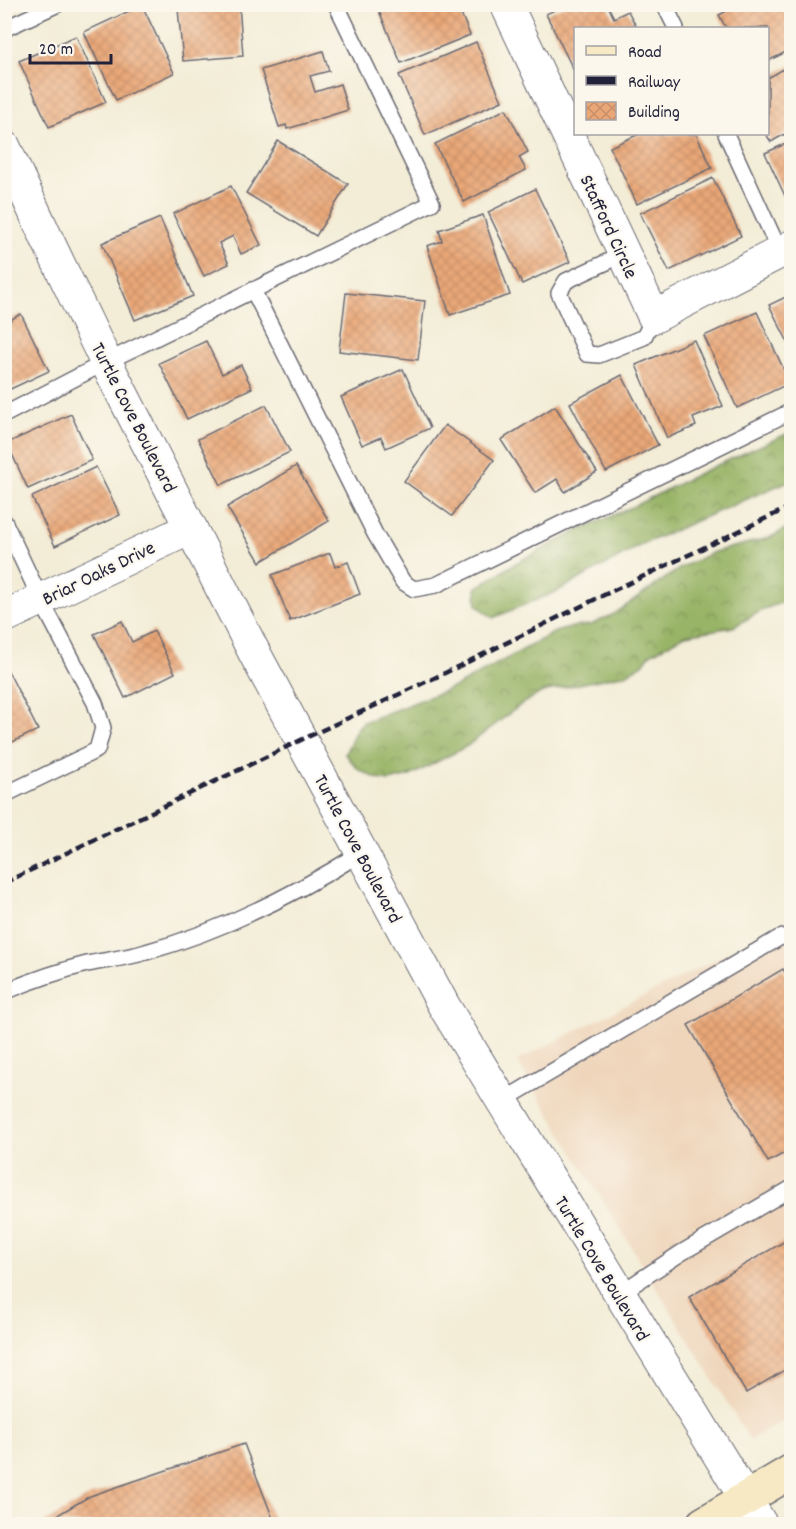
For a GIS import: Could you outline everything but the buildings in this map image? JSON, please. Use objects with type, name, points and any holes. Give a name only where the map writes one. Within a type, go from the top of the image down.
[{"type":"main road","points":[[703,1524],[753,1512],[792,1471]]},
{"type":"street","name":"Stafford Circle","points":[[506,4],[654,317]]},
{"type":"street","name":"Turtle Cove Boulevard","points":[[4,146],[106,362],[255,654],[444,1006],[753,1512]]},
{"type":"street","points":[[654,317],[786,249]]},
{"type":"street","name":"Briar Oaks Drive","points":[[4,617],[191,528]]},
{"type":"lane","points":[[4,29],[58,4]]},
{"type":"lane","points":[[4,415],[106,362],[432,203],[336,4]]},
{"type":"lane","points":[[664,4],[676,27]]},
{"type":"lane","points":[[727,135],[786,249]]},
{"type":"lane","points":[[624,254],[566,281],[559,293],[587,354],[599,355],[644,337],[654,317]]},
{"type":"lane","points":[[253,290],[375,534],[403,582],[414,589],[436,585],[792,411]]},
{"type":"lane","points":[[4,521],[41,600],[94,703],[104,728],[97,750],[4,795]]},
{"type":"lane","points":[[4,992],[32,980],[87,964],[145,953],[221,927],[320,879],[362,853]]},
{"type":"lane","points":[[502,1101],[779,938],[792,935]]},
{"type":"lane","points":[[619,1294],[681,1253],[792,1188]]},
{"type":"shaded area","points":[[791,921],[791,1417],[750,1440],[517,1061]]},
{"type":"green space","points":[[791,432],[791,480],[643,544],[558,591],[493,618],[477,605],[476,588],[516,563],[582,529]]},
{"type":"green space","points":[[791,526],[791,599],[764,609],[733,627],[685,635],[650,654],[643,664],[626,674],[542,692],[522,704],[467,746],[410,776],[389,781],[378,779],[359,770],[345,754],[357,728],[364,722],[457,686],[555,632],[576,626],[591,625],[614,614],[682,567],[714,552],[769,538]]},
{"type":"railway","points":[[4,883],[792,506]]}]
